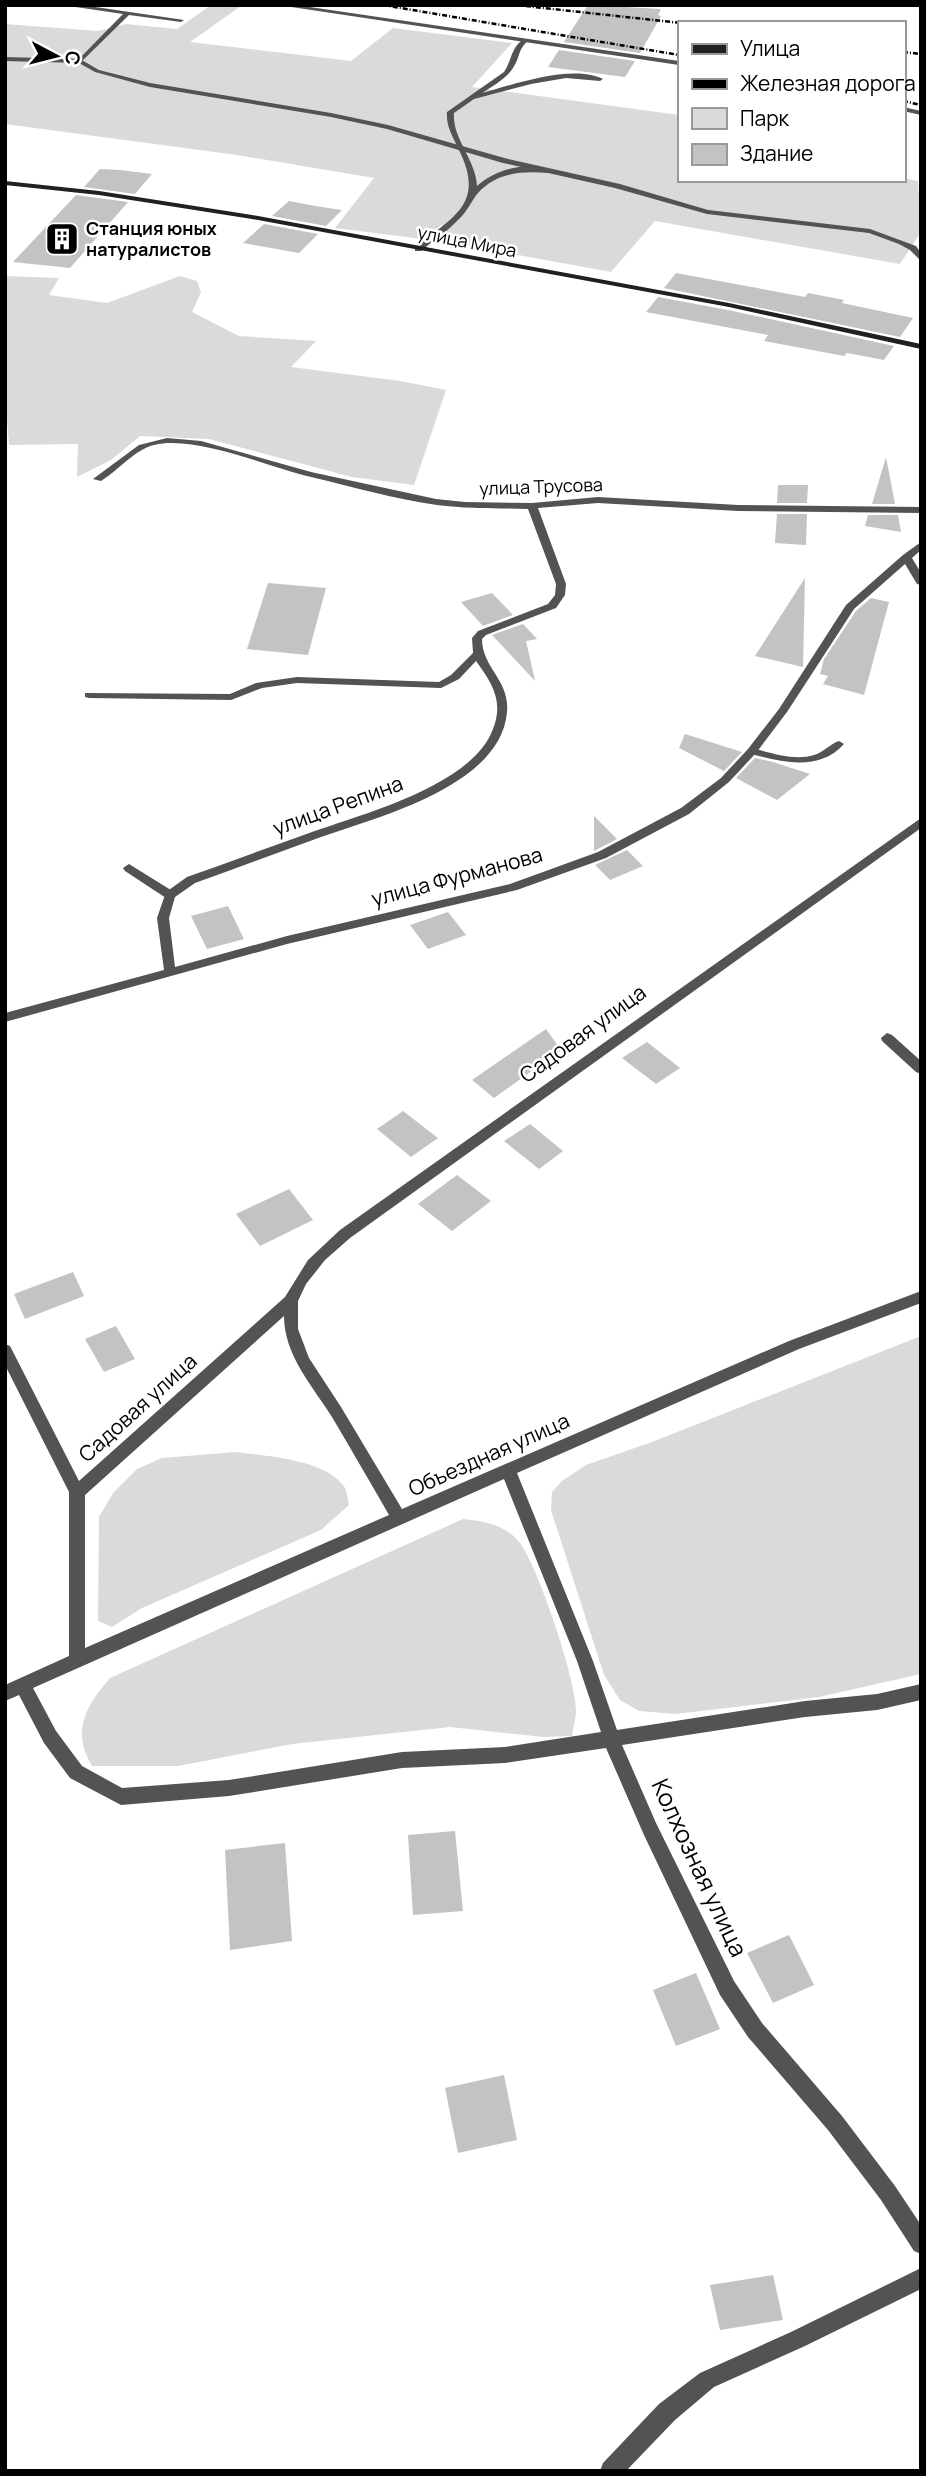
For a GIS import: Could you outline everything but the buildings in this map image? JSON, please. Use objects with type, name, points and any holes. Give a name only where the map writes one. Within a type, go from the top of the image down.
[{"type":"street","points":[[65,5],[181,20]]},
{"type":"street","points":[[281,5],[678,63]]},
{"type":"street","points":[[80,61],[128,13]]},
{"type":"street","points":[[475,192],[462,149],[449,122],[451,112],[506,73],[512,65],[518,45],[526,40]]},
{"type":"street","points":[[5,59],[80,61],[97,71],[136,82],[388,127],[462,149],[617,186],[707,212],[870,231],[902,242],[912,248],[921,259]]},
{"type":"street","points":[[469,98],[530,82],[566,76],[600,79]]},
{"type":"street","points":[[418,249],[469,206],[475,192],[489,178],[524,169],[549,171]]},
{"type":"street","name":"улица Мира","points":[[5,183],[170,203],[729,305],[921,347]]},
{"type":"street","name":"улица Трусова","points":[[98,479],[119,467],[136,450],[148,444],[184,442],[201,444],[309,474],[436,502],[532,506],[598,500],[738,508],[921,510]]},
{"type":"street","points":[[89,695],[231,697],[260,685],[298,680],[441,685],[455,677],[476,655],[477,638],[482,633],[552,606],[560,596],[561,583],[532,506]]},
{"type":"street","name":"улица Фурманова","points":[[5,1018],[288,940],[513,887],[602,855],[685,811],[725,780],[752,751],[783,710],[850,607],[921,545]]},
{"type":"street","points":[[906,558],[921,582]]},
{"type":"street","name":"улица Репина","points":[[170,895],[191,880],[408,802],[442,786],[482,757],[503,714],[500,688],[476,655]]},
{"type":"street","points":[[752,751],[801,760],[819,759],[830,754],[839,744]]},
{"type":"street","name":"Садовая улица","points":[[78,1492],[291,1301],[300,1279],[312,1262],[345,1234],[921,822]]},
{"type":"street","points":[[129,869],[170,895],[163,918],[170,972]]},
{"type":"street","points":[[887,1038],[921,1069]]},
{"type":"street","name":"Объездная улица","points":[[77,1660],[794,1345],[921,1297]]},
{"type":"street","points":[[291,1301],[291,1329],[302,1360],[399,1518]]},
{"type":"street","points":[[5,1350],[78,1492],[77,1660],[5,1693]]},
{"type":"street","name":"Колхозная улица","points":[[508,1470],[585,1661],[612,1741],[650,1829],[727,1988],[755,2030],[835,2123],[888,2193],[921,2244]]},
{"type":"street","points":[[23,1685],[50,1737],[76,1772],[121,1797],[229,1788],[402,1759],[505,1755],[612,1741],[805,1709],[877,1702],[921,1692]]},
{"type":"street","points":[[611,2471],[667,2412],[707,2380],[798,2339],[921,2278]]},
{"type":"green space","points":[[211,5],[241,6],[190,42],[351,61],[393,28],[512,43],[472,87],[678,115],[678,182],[905,182],[905,178],[918,181],[921,232],[900,264],[655,221],[611,272],[458,244],[442,225],[422,239],[335,228],[374,178],[237,155],[5,124],[5,24],[98,31],[126,24],[177,29]]},
{"type":"green space","points":[[5,276],[59,278],[49,295],[107,303],[180,276],[197,281],[201,292],[192,312],[239,336],[316,341],[291,367],[400,381],[446,390],[414,485],[352,477],[209,439],[140,436],[111,460],[77,477],[78,444],[9,445],[5,392]]},
{"type":"green space","points":[[921,1336],[921,1674],[819,1697],[676,1714],[639,1711],[620,1700],[604,1675],[551,1510],[552,1492],[562,1481],[586,1465],[652,1442]]},
{"type":"green space","points":[[235,1452],[293,1460],[322,1469],[343,1485],[349,1505],[321,1530],[142,1608],[112,1627],[98,1621],[99,1517],[113,1493],[137,1469],[162,1458]]},
{"type":"green space","points":[[463,1519],[501,1528],[520,1543],[528,1556],[546,1598],[570,1675],[576,1710],[572,1736],[544,1737],[450,1727],[292,1744],[178,1766],[92,1766],[83,1741],[84,1719],[94,1699],[110,1678]]},
{"type":"railway","points":[[383,5],[678,55]]},
{"type":"railway","points":[[516,5],[678,23]]},
{"type":"railway","points":[[905,52],[921,54]]},
{"type":"railway","points":[[905,101],[921,105]]},
{"type":"place","name":"Станция юных натуралистов","points":[[62,239]]}]
